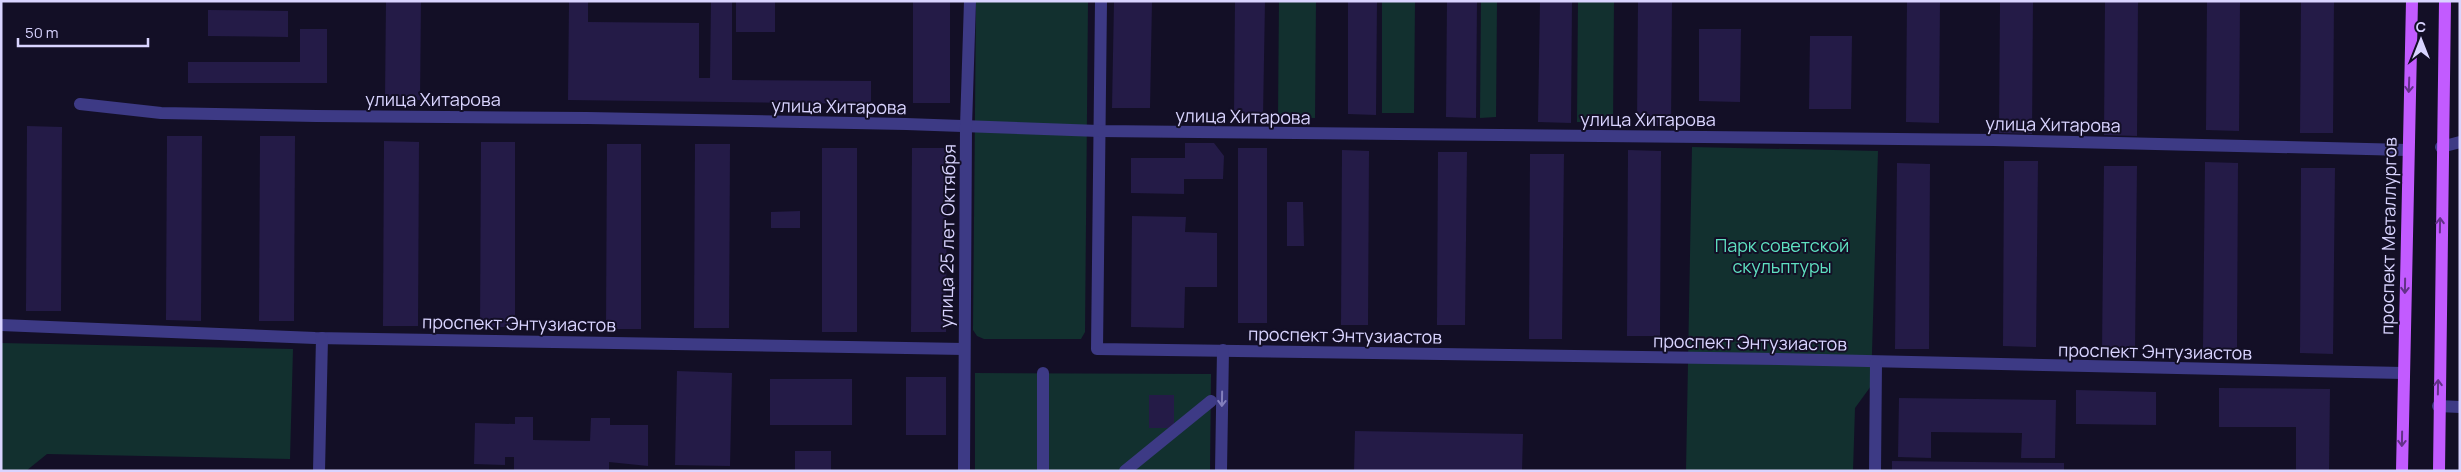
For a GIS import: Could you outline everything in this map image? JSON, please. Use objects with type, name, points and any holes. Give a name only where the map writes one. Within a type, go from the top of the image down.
[{"type":"main road","name":"проспект Металлургов","points":[[2402,471],[2407,150],[2412,1]]},
{"type":"main road","points":[[2439,471],[2441,147],[2445,1]]},
{"type":"street","name":"улица 25 лет Октября","points":[[964,471],[966,126],[970,1]]},
{"type":"street","points":[[1099,131],[1101,1]]},
{"type":"street","name":"улица Хитарова","points":[[80,104],[161,113],[587,118],[966,126],[1099,131],[2012,140],[2407,150]]},
{"type":"street","name":"проспект Энтузиастов","points":[[1099,131],[1097,349],[2403,373]]},
{"type":"street","points":[[2441,147],[2460,142]]},
{"type":"street","name":"проспект Энтузиастов","points":[[1,325],[322,338],[964,349]]},
{"type":"street","points":[[319,471],[322,338]]},
{"type":"street","points":[[1221,471],[1223,350]]},
{"type":"street","points":[[1875,471],[1876,363]]},
{"type":"street","points":[[1043,373],[1043,471]]},
{"type":"street","points":[[1125,471],[1211,401]]},
{"type":"street","points":[[2438,406],[2460,407]]},
{"type":"green space","points":[[976,1],[1088,1],[1085,332],[1081,339],[984,339],[977,336],[973,330]]},
{"type":"green space","points":[[1279,1],[1316,1],[1315,118],[1278,117]]},
{"type":"green space","points":[[1382,1],[1415,1],[1414,113],[1382,113]]},
{"type":"green space","points":[[1481,1],[1497,1],[1496,117],[1480,118]]},
{"type":"green space","points":[[1578,1],[1614,1],[1613,122],[1577,122]]},
{"type":"green space","name":"Парк советской скульптуры","points":[[1692,147],[1878,151],[1871,386],[1855,408],[1853,471],[1686,471]]},
{"type":"green space","points":[[1,343],[293,349],[290,459],[47,454],[26,471],[1,471]]},
{"type":"green space","points":[[975,373],[1211,374],[1210,471],[975,471]]},
{"type":"building","points":[[386,1],[421,1],[420,100],[385,99]]},
{"type":"building","points":[[569,1],[588,1],[588,22],[699,23],[699,78],[710,78],[711,1],[732,1],[732,80],[871,81],[871,104],[568,100]]},
{"type":"building","points":[[736,1],[775,1],[775,32],[736,32]]},
{"type":"building","points":[[913,1],[950,1],[950,103],[913,103]]},
{"type":"building","points":[[1114,1],[1152,1],[1150,108],[1112,108]]},
{"type":"building","points":[[1235,1],[1265,1],[1263,116],[1234,116]]},
{"type":"building","points":[[1348,1],[1377,1],[1376,115],[1348,114]]},
{"type":"building","points":[[1447,1],[1477,1],[1476,118],[1446,117]]},
{"type":"building","points":[[1540,1],[1572,1],[1571,123],[1538,122]]},
{"type":"building","points":[[1638,1],[1672,1],[1671,126],[1637,126]]},
{"type":"building","points":[[1907,1],[1940,1],[1939,123],[1906,122]]},
{"type":"building","points":[[2000,1],[2033,1],[2032,134],[1999,133]]},
{"type":"building","points":[[2105,1],[2138,1],[2137,136],[2104,135]]},
{"type":"building","points":[[2207,1],[2240,1],[2239,131],[2206,130]]},
{"type":"building","points":[[2301,1],[2334,1],[2333,133],[2300,133]]},
{"type":"building","points":[[208,10],[288,11],[288,37],[208,36]]},
{"type":"building","points":[[300,29],[327,29],[327,83],[188,83],[188,62],[300,62]]},
{"type":"building","points":[[1699,29],[1741,29],[1740,102],[1699,101]]},
{"type":"building","points":[[1810,36],[1852,36],[1851,109],[1809,109]]},
{"type":"building","points":[[27,126],[62,127],[61,311],[26,311]]},
{"type":"building","points":[[167,136],[202,136],[201,321],[166,320]]},
{"type":"building","points":[[260,136],[295,136],[294,321],[259,321]]},
{"type":"building","points":[[384,141],[419,142],[418,326],[383,326]]},
{"type":"building","points":[[481,142],[515,142],[515,327],[480,327]]},
{"type":"building","points":[[1185,143],[1214,143],[1224,156],[1223,179],[1184,179],[1184,194],[1131,193],[1131,158],[1185,158]]},
{"type":"building","points":[[607,144],[641,144],[641,329],[606,329]]},
{"type":"building","points":[[695,144],[730,144],[729,328],[694,328]]},
{"type":"building","points":[[822,148],[857,148],[857,332],[822,332]]},
{"type":"building","points":[[912,148],[947,148],[946,332],[911,332]]},
{"type":"building","points":[[1238,148],[1267,148],[1267,323],[1238,323]]},
{"type":"building","points":[[1342,150],[1369,151],[1368,325],[1341,325]]},
{"type":"building","points":[[1628,150],[1661,151],[1660,336],[1627,336]]},
{"type":"building","points":[[1438,152],[1467,152],[1465,325],[1437,325]]},
{"type":"building","points":[[1530,154],[1564,154],[1562,339],[1529,339]]},
{"type":"building","points":[[2004,161],[2038,161],[2036,347],[2003,346]]},
{"type":"building","points":[[2205,162],[2238,163],[2237,348],[2203,348]]},
{"type":"building","points":[[1897,163],[1930,164],[1929,349],[1895,349]]},
{"type":"building","points":[[2104,166],[2137,166],[2135,352],[2102,351]]},
{"type":"building","points":[[2301,168],[2335,168],[2333,354],[2300,353]]},
{"type":"building","points":[[1287,202],[1303,202],[1304,246],[1287,246]]},
{"type":"building","points":[[800,211],[800,228],[771,228],[771,212]]},
{"type":"building","points":[[1132,216],[1186,217],[1185,232],[1217,233],[1217,287],[1185,287],[1184,328],[1131,327]]},
{"type":"building","points":[[677,371],[732,373],[730,466],[675,465]]},
{"type":"building","points":[[906,377],[946,377],[946,435],[906,435]]},
{"type":"building","points":[[770,379],[852,379],[852,425],[770,425]]},
{"type":"building","points":[[2219,388],[2330,389],[2329,471],[2296,471],[2296,427],[2219,427]]},
{"type":"building","points":[[2076,390],[2156,392],[2156,425],[2076,424]]},
{"type":"building","points":[[1149,395],[1174,395],[1174,428],[1149,428]]},
{"type":"building","points":[[1899,398],[2056,400],[2055,458],[2021,458],[2022,433],[1931,432],[1931,458],[1898,457]]},
{"type":"building","points":[[515,417],[533,417],[533,440],[590,441],[591,418],[610,418],[610,425],[648,425],[648,466],[609,462],[609,471],[514,471],[514,457],[505,457],[505,465],[474,464],[475,423],[515,424]]},
{"type":"building","points":[[1355,431],[1523,434],[1522,471],[1354,471]]},
{"type":"building","points":[[795,451],[831,451],[831,471],[795,471]]},
{"type":"building","points":[[1892,461],[2064,463],[2064,471],[1892,471]]}]
